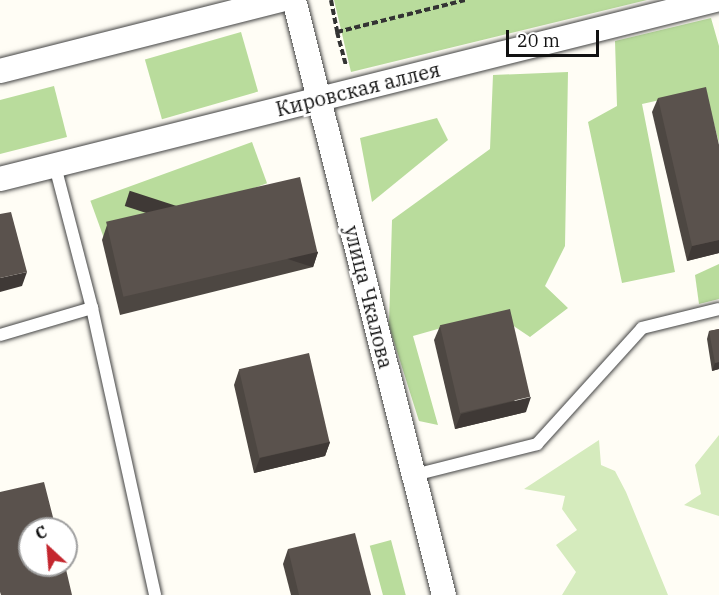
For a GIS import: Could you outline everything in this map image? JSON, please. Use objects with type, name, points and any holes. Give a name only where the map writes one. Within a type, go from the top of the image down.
[{"type":"street","points":[[0,71],[280,0]]},
{"type":"street","name":"улица Чкалова","points":[[294,0],[444,595]]},
{"type":"street","name":"Кировская аллея","points":[[0,179],[716,0]]},
{"type":"lane","points":[[55,166],[92,308],[155,595]]},
{"type":"lane","points":[[0,335],[92,308]]},
{"type":"lane","points":[[414,475],[537,444],[642,328],[719,309]]},
{"type":"path","points":[[331,0],[352,91]]},
{"type":"path","points":[[337,32],[465,0]]},
{"type":"green space","points":[[334,0],[647,0],[351,72]]},
{"type":"green space","points":[[711,18],[719,46],[719,143],[705,90],[642,104],[675,272],[622,283],[588,122],[617,106],[615,41]]},
{"type":"green space","points":[[241,32],[258,92],[162,119],[145,60]]},
{"type":"green space","points":[[568,72],[565,246],[545,286],[568,308],[530,337],[494,313],[413,336],[438,425],[419,421],[389,326],[392,220],[490,149],[493,75]]},
{"type":"green space","points":[[54,86],[67,137],[0,154],[0,100]]},
{"type":"green space","points":[[437,118],[448,140],[372,202],[360,138]]},
{"type":"green space","points":[[252,142],[267,183],[105,242],[90,201]]},
{"type":"green space","points":[[719,264],[719,299],[699,304],[695,275]]},
{"type":"green space","points":[[719,435],[719,516],[684,505],[701,494],[695,465]]},
{"type":"green space","points":[[599,440],[601,465],[615,471],[626,492],[668,595],[562,595],[576,572],[556,545],[577,530],[562,509],[565,496],[524,489]]},
{"type":"green space","points":[[391,540],[406,595],[383,595],[370,546]]},
{"type":"building","points":[[706,87],[719,145],[719,240],[692,246],[658,98]]},
{"type":"building","points":[[300,177],[317,252],[123,297],[106,222]]},
{"type":"building","points":[[11,212],[27,272],[0,278],[0,214]]},
{"type":"building","points":[[510,309],[530,397],[460,413],[440,325]]},
{"type":"building","points":[[719,329],[719,362],[715,363],[709,331]]},
{"type":"building","points":[[309,353],[329,442],[259,458],[239,369]]},
{"type":"building","points":[[44,482],[53,517],[18,517],[18,577],[68,577],[72,595],[1,595],[0,492]]},
{"type":"building","points":[[355,533],[371,595],[299,595],[288,549]]}]
